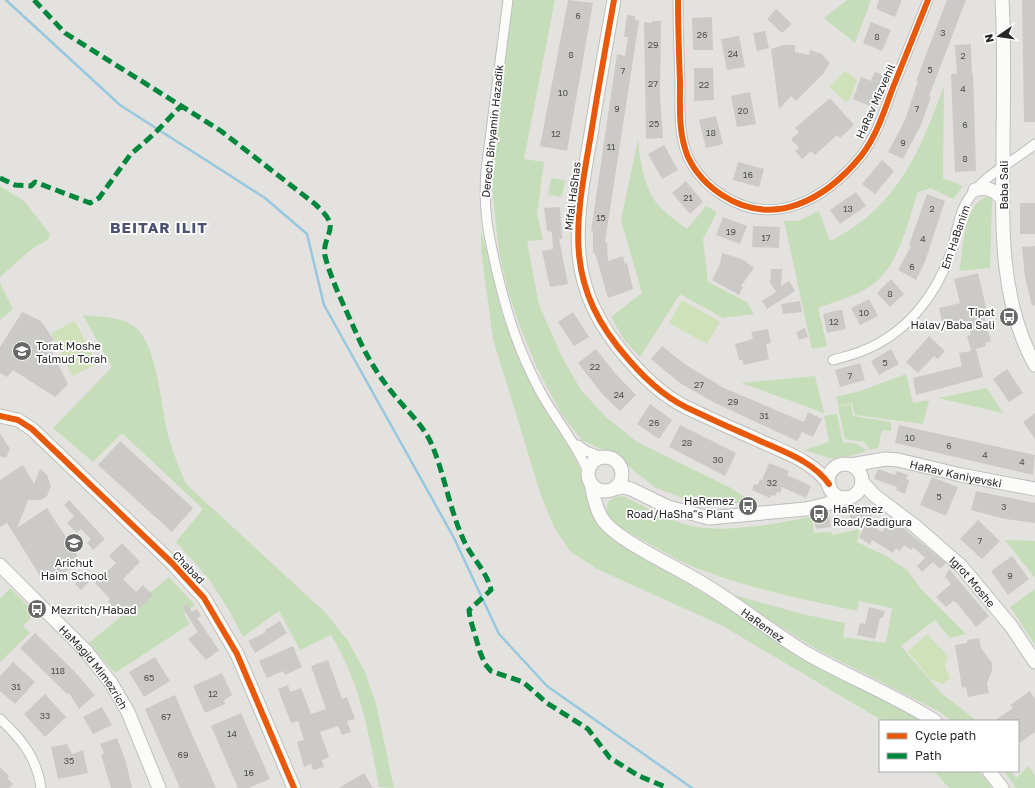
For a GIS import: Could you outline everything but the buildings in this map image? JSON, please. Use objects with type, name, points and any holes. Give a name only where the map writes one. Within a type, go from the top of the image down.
[{"type":"street","name":"Derech Binyamin Hazadik","points":[[508,0],[486,170],[485,214],[501,291],[515,340],[558,422],[570,437]]},
{"type":"street","name":"Mifal HaShas","points":[[614,0],[577,217],[579,262],[589,299],[615,344],[653,385],[687,408],[796,457],[834,468]]},
{"type":"street","name":"HaRav Mizvehil","points":[[678,0],[681,123],[688,157],[697,171],[719,193],[743,206],[767,210],[796,206],[812,199],[835,182],[862,154],[884,112],[928,0]]},
{"type":"street","name":"Baba Sali","points":[[1002,0],[1004,31],[1002,168],[1004,240],[1010,294],[1024,341],[1035,365]]},
{"type":"street","name":"Em HaBanim","points":[[833,360],[862,352],[876,344],[907,323],[922,308],[943,273],[951,252],[962,211],[975,190],[1035,144]]},
{"type":"street","points":[[975,190],[984,188],[992,190],[998,194],[1002,201]]},
{"type":"street","name":"Chabad","points":[[0,416],[18,420],[32,429],[172,563],[204,598],[237,654],[294,788]]},
{"type":"street","points":[[570,437],[586,452],[602,457],[608,457],[618,462],[623,472],[631,482],[656,501]]},
{"type":"street","points":[[570,437],[582,456],[589,478],[599,490],[612,490],[623,487],[632,489],[684,513],[709,518],[806,509],[848,497],[859,490],[869,464],[878,460]]},
{"type":"street","points":[[589,478],[593,462],[602,457]]},
{"type":"street","name":"Mifal HaShas","points":[[796,457],[820,473],[830,486]]},
{"type":"street","name":"HaRav Kaniyevski","points":[[851,465],[878,460],[898,460],[1030,488]]},
{"type":"street","points":[[848,497],[834,494],[830,486],[828,478],[834,468],[845,464],[851,465],[855,467],[862,479]]},
{"type":"street","points":[[600,514],[600,500],[621,482],[623,472]]},
{"type":"street","name":"HaRemez","points":[[589,478],[600,514],[612,529],[622,537],[709,587],[783,639],[836,669],[913,708],[933,720]]},
{"type":"street","name":"Igrot Moshe","points":[[862,479],[869,491],[961,566],[1006,620],[1035,662]]},
{"type":"street","points":[[806,509],[820,502],[830,486]]},
{"type":"street","name":"Igrot Moshe","points":[[848,497],[863,498],[896,512]]},
{"type":"street","name":"HaMagid Mimezrich","points":[[0,565],[86,651],[112,683],[128,712],[159,788]]},
{"type":"street","points":[[0,718],[23,742],[32,755],[37,768],[41,788]]},
{"type":"street","points":[[990,772],[1002,788]]},
{"type":"green space","points":[[513,0],[555,0],[524,159],[544,162],[537,214],[543,240],[527,241],[539,305],[563,359],[581,390],[606,417],[637,442],[729,487],[751,501],[722,505],[702,505],[656,488],[613,452],[598,448],[582,440],[562,415],[537,368],[520,327],[509,294],[499,252],[491,179]]},
{"type":"green space","points":[[847,0],[871,0],[855,43],[824,18]]},
{"type":"green space","points":[[845,71],[857,80],[850,99],[846,102],[829,87]]},
{"type":"green space","points":[[944,85],[943,178],[963,186],[953,199],[931,188],[918,192],[900,247],[886,272],[876,282],[859,293],[818,308],[827,346],[812,349],[784,221],[798,221],[819,211],[830,241],[853,228],[872,212],[889,195],[903,176],[915,155],[926,133]]},
{"type":"green space","points":[[638,139],[646,182],[653,198],[665,212],[687,229],[706,206],[717,212],[703,239],[708,282],[747,302],[754,314],[723,318],[680,294],[640,357],[625,341],[611,317],[642,293],[621,220]]},
{"type":"green space","points":[[551,178],[565,180],[562,197],[548,195]]},
{"type":"green space","points":[[0,186],[24,201],[50,234],[48,240],[33,248],[0,277]]},
{"type":"green space","points":[[986,197],[992,197],[990,268],[959,271],[968,218],[972,209],[978,202]]},
{"type":"green space","points":[[481,230],[502,314],[515,349],[535,393],[572,452],[582,473],[590,499],[599,520],[614,540],[707,595],[762,630],[922,720],[881,720],[721,625],[597,569],[570,551],[555,529],[541,496],[493,339],[481,250]]},
{"type":"green space","points":[[0,283],[13,309],[0,320]]},
{"type":"green space","points":[[682,300],[720,322],[707,344],[669,323]]},
{"type":"green space","points":[[83,315],[117,319],[130,323],[143,336],[154,363],[169,439],[186,484],[326,613],[348,641],[365,672],[376,704],[394,788],[379,787],[367,728],[356,690],[341,653],[331,635],[300,650],[279,611],[243,637],[230,612],[209,579],[176,542],[203,509],[122,433],[93,462],[53,428],[112,367]]},
{"type":"green space","points":[[75,321],[97,364],[72,376],[51,333]]},
{"type":"green space","points":[[906,374],[913,403],[929,400],[923,424],[855,415],[852,403],[839,406],[836,397],[860,391]]},
{"type":"green space","points":[[815,376],[824,413],[741,383]]},
{"type":"green space","points":[[987,388],[1003,413],[938,398]]},
{"type":"green space","points":[[851,404],[853,416],[891,422],[891,431],[882,430],[878,448],[870,450],[864,442],[845,439],[838,407]]},
{"type":"green space","points":[[837,414],[843,443],[850,442],[856,444],[867,451],[836,460],[804,450],[829,442],[824,416]]},
{"type":"green space","points":[[619,496],[625,497],[662,516],[691,526],[726,529],[743,528],[812,517],[814,533],[831,532],[833,535],[860,529],[857,542],[886,556],[907,570],[922,590],[966,634],[950,638],[935,620],[901,646],[940,692],[976,720],[951,720],[938,711],[818,650],[762,615],[734,595],[802,614],[845,623],[843,637],[886,643],[892,608],[859,601],[857,611],[762,589],[698,569],[618,526],[610,518],[607,508],[610,500]]},
{"type":"green space","points":[[1005,540],[1035,541],[1035,578]]},
{"type":"green space","points":[[169,577],[195,605],[184,614],[190,624],[115,673],[89,643]]},
{"type":"green space","points":[[10,588],[35,613],[23,626],[30,633],[0,662],[0,599]]},
{"type":"green space","points":[[1035,589],[1035,645],[1010,607]]},
{"type":"green space","points":[[927,634],[948,656],[945,667],[950,678],[943,684],[930,679],[908,651]]},
{"type":"green space","points":[[1029,766],[1035,776],[1035,788],[1016,788],[1005,772],[1012,772],[1016,778]]},
{"type":"green space","points":[[935,772],[980,772],[992,788],[949,788]]},
{"type":"waterway","points":[[6,0],[120,105],[265,198],[307,234],[324,305],[454,538],[499,634],[547,686],[692,788]]},
{"type":"marked path","points":[[34,0],[65,33],[221,131],[315,204],[326,215],[330,223],[330,231],[324,251],[331,276],[361,343],[374,367],[389,389],[420,425],[429,438],[437,457],[451,507],[460,531],[468,549],[483,571],[489,583],[491,590],[469,610],[480,652],[485,664],[491,671],[523,682],[547,703],[588,729],[610,758],[639,776],[668,788]]},
{"type":"marked path","points":[[0,178],[15,185],[31,186],[35,182],[90,203],[99,198],[130,155],[155,133],[181,106]]},
{"type":"cycle path","points":[[614,0],[585,167],[578,226],[579,253],[583,280],[593,306],[607,332],[629,360],[643,375],[667,396],[684,407],[796,457],[814,469],[829,484]]},
{"type":"cycle path","points":[[678,0],[680,120],[688,157],[698,173],[707,183],[722,195],[741,205],[761,209],[780,209],[798,204],[815,196],[832,185],[861,156],[871,141],[879,124],[928,0]]},
{"type":"cycle path","points":[[0,416],[18,420],[32,429],[172,563],[204,598],[237,654],[294,788]]},
{"type":"place","name":"Tipat Halav/Baba Sali","points":[[1009,317]]},
{"type":"place","name":"Torat Moshe Talmud Torah","points":[[22,351]]},
{"type":"place","name":"HaRemez Road/HaSha\"s Plant","points":[[748,506]]},
{"type":"place","name":"HaRemez Road/Sadigura","points":[[819,514]]},
{"type":"place","name":"Arichut Haim School","points":[[74,543]]},
{"type":"place","name":"Mezritch/Habad","points":[[37,609]]},
{"type":"district","name":"BEITAR ILIT","points":[[159,227]]}]
